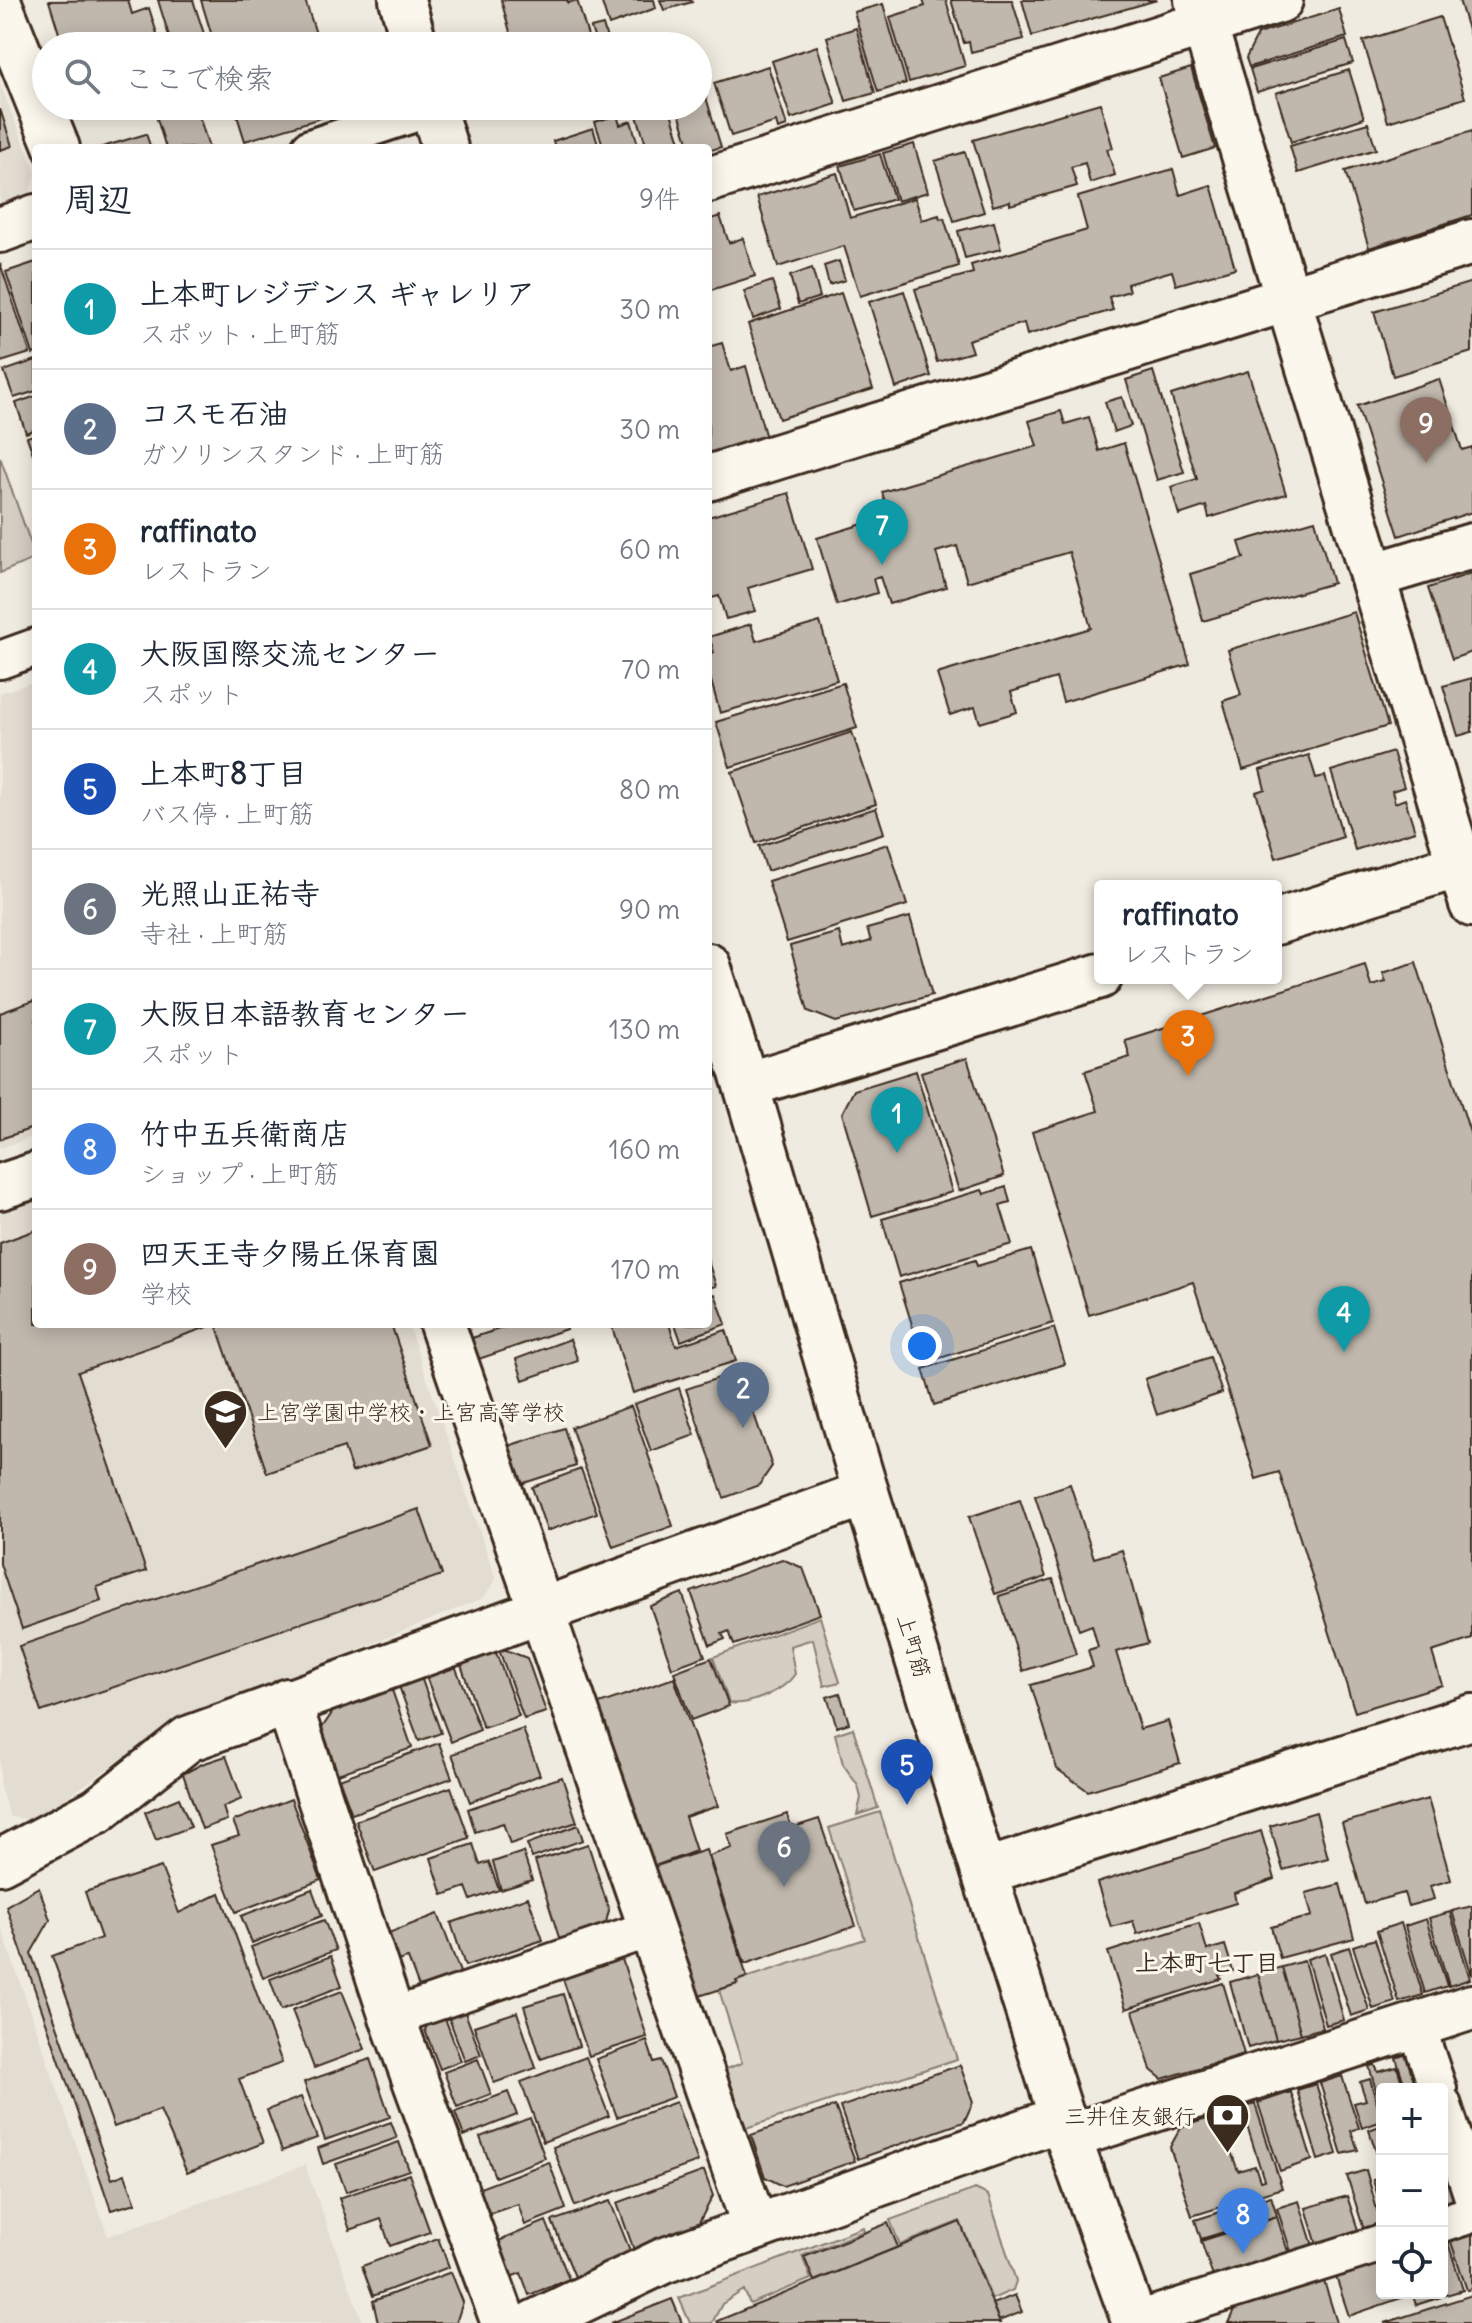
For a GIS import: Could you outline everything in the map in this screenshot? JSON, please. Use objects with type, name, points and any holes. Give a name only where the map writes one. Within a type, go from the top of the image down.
[{"type":"street","points":[[402,0],[411,32]]},
{"type":"street","points":[[712,179],[1200,12],[1280,0]]},
{"type":"street","points":[[0,6],[32,86]]},
{"type":"street","points":[[1200,12],[1372,576],[1468,877],[1282,921]]},
{"type":"street","points":[[46,120],[55,144]]},
{"type":"street","points":[[322,144],[393,120]]},
{"type":"street","points":[[436,120],[444,144]]},
{"type":"street","points":[[0,230],[32,218]]},
{"type":"street","points":[[712,477],[1472,242]]},
{"type":"street","points":[[1372,576],[1472,546]]},
{"type":"street","points":[[0,660],[32,648]]},
{"type":"street","points":[[746,1085],[1094,978]]},
{"type":"street","name":"上町筋","points":[[712,979],[866,1493],[984,1872],[1065,2127],[1134,2322]]},
{"type":"street","points":[[0,1187],[32,1176]]},
{"type":"street","points":[[443,1328],[649,1929],[755,2227]]},
{"type":"street","points":[[1,1859],[97,1811],[188,1739],[866,1493]]},
{"type":"street","points":[[288,1701],[392,2017],[504,2323]]},
{"type":"street","points":[[984,1872],[1472,1717]]},
{"type":"street","points":[[392,2017],[649,1929]]},
{"type":"street","points":[[534,2323],[663,2261],[755,2227],[1065,2127],[1472,2007]]},
{"type":"street","points":[[1416,2024],[1436,2083]]},
{"type":"street","points":[[1448,2121],[1472,2194]]},
{"type":"street","points":[[1448,2222],[1472,2214]]},
{"type":"street","points":[[1134,2322],[1376,2245]]},
{"type":"shaded area","points":[[0,84],[32,163],[32,185],[27,200],[0,209]]},
{"type":"shaded area","points":[[0,457],[32,547],[32,560],[0,573]]},
{"type":"shaded area","points":[[32,682],[32,1137],[0,1148],[0,693]]},
{"type":"shaded area","name":"上宮学園中学校・上宮高等学校","points":[[32,1196],[32,1328],[409,1328],[496,1579],[483,1598],[168,1727],[34,1820],[10,1817],[0,1787],[0,1207]]},
{"type":"shaded area","points":[[820,1617],[840,1682],[824,1686],[813,1639],[790,1646],[795,1674],[783,1686],[756,1700],[729,1703],[713,1657]]},
{"type":"shaded area","points":[[853,1728],[878,1808],[857,1815],[861,1798],[858,1786],[843,1764],[835,1734]]},
{"type":"shaded area","points":[[880,1812],[957,2059],[746,2128],[726,2069],[742,2063],[719,1990],[738,1984],[737,1981],[865,1939],[829,1828]]},
{"type":"shaded area","points":[[0,1924],[108,2236],[305,2165],[363,2323],[0,2323]]},
{"type":"shaded area","points":[[975,2189],[988,2195],[1016,2281],[1013,2290],[992,2299],[960,2221],[900,2245],[890,2220]]},
{"type":"shaded area","points":[[863,2227],[864,2231],[802,2256],[811,2279],[750,2304],[744,2290],[722,2304],[712,2323],[690,2323],[679,2298]]},
{"type":"building","points":[[128,0],[132,14],[149,8],[156,32],[59,32],[49,1]]},
{"type":"building","points":[[158,0],[193,0],[203,32],[168,32]]},
{"type":"building","points":[[201,0],[305,0],[315,32],[211,32]]},
{"type":"building","points":[[501,0],[567,0],[568,3],[577,0],[587,32],[510,32]]},
{"type":"building","points":[[601,0],[654,0],[656,8],[609,25]]},
{"type":"building","points":[[660,0],[691,0],[692,2],[664,10]]},
{"type":"building","points":[[923,0],[946,0],[965,66],[909,82],[890,17],[925,6]]},
{"type":"building","points":[[951,0],[1012,0],[1024,39],[971,52],[969,42],[964,43]]},
{"type":"building","points":[[1022,0],[1157,0],[1032,36]]},
{"type":"building","points":[[1459,0],[1472,0],[1472,43]]},
{"type":"building","points":[[883,4],[906,83],[878,92],[854,12]]},
{"type":"building","points":[[1339,9],[1347,37],[1249,67],[1246,58],[1258,34]]},
{"type":"building","points":[[1440,17],[1465,98],[1388,122],[1363,41]]},
{"type":"building","points":[[603,25],[605,32],[592,32],[591,28]]},
{"type":"building","points":[[856,28],[875,93],[846,101],[827,37]]},
{"type":"building","points":[[1346,40],[1353,63],[1257,92],[1250,69]]},
{"type":"building","points":[[817,46],[836,104],[791,119],[772,61]]},
{"type":"building","points":[[768,66],[787,126],[778,129],[776,122],[731,136],[714,83]]},
{"type":"building","points":[[1191,68],[1215,148],[1183,158],[1159,78]]},
{"type":"building","points":[[1349,70],[1364,118],[1291,142],[1276,93]]},
{"type":"building","points":[[1100,103],[1113,148],[1107,149],[1115,175],[1090,183],[1085,163],[1071,167],[1077,186],[1010,205],[1010,201],[993,206],[973,140]]},
{"type":"building","points":[[0,109],[12,146],[0,150]]},
{"type":"building","points":[[712,117],[721,147],[712,150],[712,144],[689,144],[681,120],[712,120]]},
{"type":"building","points":[[157,120],[200,120],[208,144],[165,144]]},
{"type":"building","points":[[238,120],[314,120],[245,141]]},
{"type":"building","points":[[618,120],[620,125],[631,121],[638,144],[603,144],[595,122]]},
{"type":"building","points":[[638,120],[673,120],[681,144],[646,144]]},
{"type":"building","points":[[1368,123],[1376,149],[1298,173],[1290,146]]},
{"type":"building","points":[[593,128],[598,144],[554,144],[553,141]]},
{"type":"building","points":[[1472,131],[1472,215],[1369,248],[1345,171]]},
{"type":"building","points":[[146,134],[150,144],[112,144]]},
{"type":"building","points":[[914,144],[928,192],[897,201],[883,153]]},
{"type":"building","points":[[965,152],[984,212],[954,221],[935,161]]},
{"type":"building","points":[[880,154],[894,199],[854,211],[840,166]]},
{"type":"building","points":[[1173,169],[1180,195],[1211,185],[1235,268],[1176,285],[1172,271],[1127,284],[1129,291],[1109,297],[1113,310],[1027,335],[1024,323],[968,340],[972,352],[937,362],[915,289],[973,273],[971,265],[1087,230],[1078,197]]},
{"type":"building","points":[[837,173],[850,218],[915,198],[922,220],[939,215],[940,219],[944,218],[959,266],[860,296],[844,246],[778,267],[757,197]]},
{"type":"building","points":[[720,216],[729,243],[743,238],[755,276],[712,290],[712,219]]},
{"type":"building","points":[[994,222],[1001,249],[965,258],[958,231]]},
{"type":"building","points":[[839,261],[845,280],[829,285],[824,266]]},
{"type":"building","points":[[0,263],[30,353],[1,362],[0,358]]},
{"type":"building","points":[[32,263],[32,351],[6,272]]},
{"type":"building","points":[[812,268],[820,297],[798,304],[790,276]]},
{"type":"building","points":[[772,281],[781,309],[753,319],[744,291]]},
{"type":"building","points":[[1472,282],[1472,352],[1393,376],[1374,312]]},
{"type":"building","points":[[904,291],[931,376],[896,388],[869,302]]},
{"type":"building","points":[[841,293],[873,389],[779,419],[748,324]]},
{"type":"building","points":[[722,343],[731,371],[746,366],[766,438],[712,454],[712,346]]},
{"type":"building","points":[[32,361],[32,392],[14,398],[4,371]]},
{"type":"building","points":[[1153,371],[1184,472],[1157,480],[1126,380]]},
{"type":"building","points":[[1248,371],[1286,494],[1209,518],[1206,506],[1179,515],[1171,487],[1197,479],[1171,395]]},
{"type":"building","points":[[1439,379],[1462,450],[1472,447],[1472,512],[1399,536],[1357,406]]},
{"type":"building","points":[[32,397],[32,431],[26,433],[16,403]]},
{"type":"building","points":[[1122,397],[1131,426],[1114,432],[1105,402]]},
{"type":"building","points":[[1061,411],[1065,424],[1089,417],[1099,451],[1124,443],[1190,664],[1063,702],[1056,678],[1011,692],[1017,712],[980,723],[975,707],[950,715],[937,674],[1091,628],[1069,552],[967,582],[957,546],[936,552],[946,587],[889,604],[880,577],[873,579],[877,593],[837,605],[817,538],[889,516],[882,492],[1037,446],[1029,421]]},
{"type":"building","points":[[789,493],[812,569],[748,588],[755,611],[726,619],[719,596],[712,598],[712,516]]},
{"type":"building","points":[[1315,520],[1333,583],[1203,621],[1190,574],[1244,558],[1239,542]]},
{"type":"building","points":[[1472,573],[1472,652],[1452,659],[1428,588]]},
{"type":"building","points":[[1354,612],[1388,726],[1243,770],[1223,701],[1241,695],[1228,650]]},
{"type":"building","points":[[820,622],[837,680],[720,713],[712,684],[712,636],[751,624],[756,641]]},
{"type":"building","points":[[1472,678],[1472,732],[1458,736],[1443,686]]},
{"type":"building","points":[[843,683],[857,728],[730,767],[716,722]]},
{"type":"building","points":[[852,732],[876,804],[756,843],[732,772]]},
{"type":"building","points":[[1393,752],[1404,787],[1392,791],[1395,803],[1405,799],[1415,831],[1355,850],[1331,771]]},
{"type":"building","points":[[1309,755],[1316,778],[1325,776],[1343,837],[1276,858],[1256,792],[1265,789],[1260,770]]},
{"type":"building","points":[[876,808],[884,833],[767,871],[759,846]]},
{"type":"building","points":[[888,844],[907,905],[787,942],[768,881]]},
{"type":"building","points":[[910,917],[932,995],[836,1022],[808,1011],[790,946],[839,932],[843,949],[871,941],[867,929]]},
{"type":"building","points":[[1416,962],[1472,1139],[1472,1639],[1432,1652],[1442,1685],[1355,1712],[1279,1472],[1256,1479],[1193,1282],[1089,1315],[1032,1132],[1098,1111],[1085,1071],[1130,1057],[1125,1040],[1365,964],[1371,986],[1386,982],[1383,973]]},
{"type":"building","points":[[32,1001],[32,1128],[0,1139],[0,1013]]},
{"type":"building","points":[[967,1058],[1004,1176],[959,1191],[921,1072]]},
{"type":"building","points":[[916,1071],[952,1192],[872,1216],[842,1113],[854,1090]]},
{"type":"building","points":[[1006,1187],[1010,1202],[1000,1205],[1012,1244],[899,1277],[882,1219],[982,1190],[984,1194]]},
{"type":"building","points":[[32,1231],[32,1328],[204,1328],[78,1372],[146,1571],[97,1587],[101,1601],[22,1629],[0,1564],[0,1243]]},
{"type":"building","points":[[1031,1250],[1053,1323],[924,1363],[899,1283],[975,1260],[977,1266]]},
{"type":"building","points":[[715,1294],[726,1324],[681,1341],[676,1328],[712,1328],[712,1295]]},
{"type":"building","points":[[217,1328],[392,1328],[432,1445],[352,1472],[344,1447],[267,1473]]},
{"type":"building","points":[[502,1328],[566,1329],[476,1360],[469,1339]]},
{"type":"building","points":[[612,1328],[670,1328],[676,1346],[726,1330],[736,1361],[633,1393]]},
{"type":"building","points":[[1054,1328],[1065,1364],[934,1405],[923,1369]]},
{"type":"building","points":[[570,1339],[578,1361],[523,1380],[516,1359]]},
{"type":"building","points":[[1210,1357],[1222,1393],[1157,1415],[1145,1379]]},
{"type":"building","points":[[739,1371],[772,1466],[759,1485],[724,1498],[686,1389]]},
{"type":"building","points":[[679,1388],[695,1435],[651,1451],[634,1404]]},
{"type":"building","points":[[631,1406],[673,1526],[613,1547],[571,1427]]},
{"type":"building","points":[[564,1428],[576,1466],[521,1484],[508,1446]]},
{"type":"building","points":[[581,1469],[597,1513],[547,1531],[532,1487]]},
{"type":"building","points":[[1070,1484],[1094,1558],[1122,1550],[1148,1643],[1116,1652],[1140,1729],[1168,1721],[1180,1763],[1088,1791],[1057,1769],[1031,1685],[1093,1667],[1088,1650],[1098,1647],[1092,1625],[1079,1630],[1035,1496]]},
{"type":"building","points":[[1020,1500],[1046,1577],[995,1594],[969,1517]]},
{"type":"building","points":[[419,1509],[442,1575],[41,1712],[19,1646]]},
{"type":"building","points":[[782,1559],[803,1568],[820,1614],[734,1645],[729,1631],[722,1634],[725,1639],[710,1645],[691,1592]]},
{"type":"building","points":[[1053,1579],[1076,1654],[1023,1671],[999,1596]]},
{"type":"building","points":[[682,1593],[705,1656],[672,1668],[650,1606]]},
{"type":"building","points":[[494,1647],[519,1716],[483,1728],[459,1659]]},
{"type":"building","points":[[498,1647],[527,1658],[546,1712],[524,1719]]},
{"type":"building","points":[[711,1658],[729,1706],[691,1720],[674,1672]]},
{"type":"building","points":[[454,1663],[480,1730],[451,1742],[425,1674]]},
{"type":"building","points":[[421,1677],[441,1733],[419,1741],[399,1686]]},
{"type":"building","points":[[674,1678],[718,1806],[685,1817],[696,1851],[652,1867],[596,1705]]},
{"type":"building","points":[[392,1690],[412,1748],[338,1774],[322,1728],[334,1710]]},
{"type":"building","points":[[840,1693],[849,1723],[837,1727],[827,1697]]},
{"type":"building","points":[[523,1729],[540,1775],[470,1802],[452,1754]]},
{"type":"building","points":[[439,1743],[452,1778],[352,1814],[339,1779]]},
{"type":"building","points":[[226,1756],[242,1799],[223,1807],[227,1820],[202,1829],[183,1774]]},
{"type":"building","points":[[562,1777],[577,1822],[510,1844],[503,1823],[475,1832],[468,1809]]},
{"type":"building","points":[[451,1787],[469,1838],[375,1872],[356,1821]]},
{"type":"building","points":[[179,1798],[191,1827],[156,1840],[145,1812]]},
{"type":"building","points":[[291,1799],[321,1880],[236,1912],[211,1845],[239,1836],[233,1821]]},
{"type":"building","points":[[1428,1799],[1451,1880],[1430,1886],[1434,1899],[1408,1906],[1404,1893],[1365,1904],[1342,1823]]},
{"type":"building","points":[[1316,1812],[1328,1858],[1283,1870],[1270,1826]]},
{"type":"building","points":[[787,1814],[791,1828],[819,1819],[856,1926],[745,1964],[709,1856],[732,1848],[727,1834]]},
{"type":"building","points":[[578,1825],[583,1840],[532,1858],[527,1844]]},
{"type":"building","points":[[1261,1831],[1275,1879],[1234,1893],[1236,1903],[1137,1934],[1133,1921],[1111,1927],[1097,1883]]},
{"type":"building","points":[[473,1844],[480,1865],[489,1862],[499,1890],[471,1900],[466,1887],[443,1895],[431,1858]]},
{"type":"building","points":[[588,1844],[609,1910],[604,1931],[561,1944],[535,1861]]},
{"type":"building","points":[[706,1850],[747,1977],[736,1981],[737,1984],[696,1997],[653,1867]]},
{"type":"building","points":[[523,1852],[532,1880],[501,1890],[493,1862]]},
{"type":"building","points":[[161,1867],[179,1913],[220,1893],[282,2063],[239,2079],[263,2143],[187,2173],[160,2110],[114,2127],[52,1956],[101,1938],[85,1892]]},
{"type":"building","points":[[1340,1884],[1354,1938],[1280,1958],[1271,1927],[1312,1916],[1306,1893]]},
{"type":"building","points":[[39,1887],[50,1920],[31,1953],[112,2179],[125,2174],[136,2203],[111,2210],[6,1906]]},
{"type":"building","points":[[312,1889],[322,1916],[252,1943],[241,1916]]},
{"type":"building","points":[[528,1897],[543,1940],[465,1966],[451,1923]]},
{"type":"building","points":[[1472,1906],[1472,1976],[1452,1911]]},
{"type":"building","points":[[1450,1912],[1470,1979],[1449,1986],[1429,1918]]},
{"type":"building","points":[[438,1914],[461,1975],[420,1990],[408,1958],[397,1961],[386,1934]]},
{"type":"building","points":[[1426,1919],[1447,1986],[1425,1993],[1405,1926]]},
{"type":"building","points":[[324,1920],[336,1950],[263,1978],[251,1947]]},
{"type":"building","points":[[1199,1923],[1207,1950],[1225,1945],[1233,1971],[1219,1975],[1221,1979],[1126,2009],[1108,1952]]},
{"type":"building","points":[[1401,1923],[1423,1995],[1399,2002],[1377,1931]]},
{"type":"building","points":[[1375,1939],[1395,2002],[1373,2009],[1353,1946]]},
{"type":"building","points":[[1349,1947],[1369,2010],[1351,2016],[1331,1953]]},
{"type":"building","points":[[1325,1953],[1344,2020],[1326,2025],[1307,1959]]},
{"type":"building","points":[[331,1956],[342,1986],[281,2010],[270,1979]]},
{"type":"building","points":[[621,1956],[647,2037],[589,2056],[562,1976]]},
{"type":"building","points":[[1304,1961],[1323,2028],[1301,2034],[1282,1967]]},
{"type":"building","points":[[1282,1967],[1301,2034],[1276,2040],[1258,1974]]},
{"type":"building","points":[[1258,1974],[1276,2040],[1248,2048],[1230,1982]]},
{"type":"building","points":[[1223,1983],[1244,2054],[1162,2079],[1151,2070],[1133,2011]]},
{"type":"building","points":[[342,1991],[365,2049],[314,2068],[292,2010]]},
{"type":"building","points":[[563,1994],[579,2046],[541,2059],[524,2006]]},
{"type":"building","points":[[463,2007],[481,2055],[465,2061],[447,2013]]},
{"type":"building","points":[[517,2012],[536,2068],[494,2083],[474,2026]]},
{"type":"building","points":[[443,2013],[461,2061],[440,2069],[425,2030],[430,2018]]},
{"type":"building","points":[[647,2041],[654,2062],[661,2060],[674,2097],[617,2117],[596,2059]]},
{"type":"building","points":[[1404,2055],[1417,2063],[1424,2083],[1404,2083],[1396,2058]]},
{"type":"building","points":[[586,2057],[609,2116],[543,2142],[521,2082]]},
{"type":"building","points":[[370,2059],[390,2117],[325,2140],[304,2082]]},
{"type":"building","points":[[478,2059],[491,2094],[457,2107],[444,2072]]},
{"type":"building","points":[[960,2065],[973,2102],[964,2122],[858,2159],[840,2107]]},
{"type":"building","points":[[1375,2065],[1378,2072],[1397,2067],[1402,2083],[1376,2083],[1376,2090],[1369,2066]]},
{"type":"building","points":[[1342,2076],[1359,2128],[1351,2131],[1358,2150],[1342,2154],[1320,2083]]},
{"type":"building","points":[[1370,2079],[1376,2100],[1376,2123],[1362,2128],[1354,2103],[1366,2100],[1360,2082]]},
{"type":"building","points":[[1316,2084],[1337,2154],[1318,2160],[1297,2090]]},
{"type":"building","points":[[508,2092],[517,2115],[464,2136],[455,2112]]},
{"type":"building","points":[[1291,2092],[1312,2160],[1280,2171],[1258,2103]]},
{"type":"building","points":[[301,2097],[317,2138],[282,2151],[267,2110]]},
{"type":"building","points":[[676,2102],[698,2162],[575,2206],[553,2147]]},
{"type":"building","points":[[1255,2104],[1282,2188],[1192,2216],[1170,2147],[1181,2127]],"holes":[[[1246,2122],[1264,2180],[1260,2181],[1255,2166],[1238,2171],[1223,2129]]]},
{"type":"building","points":[[835,2106],[855,2161],[783,2186],[765,2177],[751,2135]]},
{"type":"building","points":[[530,2118],[545,2158],[495,2177],[480,2137]]},
{"type":"building","points":[[391,2122],[397,2138],[323,2164],[318,2148]]},
{"type":"building","points":[[1376,2127],[1376,2151],[1369,2130]]},
{"type":"building","points":[[399,2142],[409,2170],[346,2192],[336,2164]]},
{"type":"building","points":[[549,2162],[566,2209],[525,2225],[518,2204],[489,2214],[480,2188]]},
{"type":"building","points":[[1448,2169],[1464,2198],[1448,2203]]},
{"type":"building","points":[[1366,2170],[1376,2206],[1376,2230],[1365,2233],[1347,2176]]},
{"type":"building","points":[[704,2171],[713,2196],[696,2228],[634,2250],[617,2203]]},
{"type":"building","points":[[409,2174],[430,2232],[390,2246],[381,2219],[350,2230],[339,2198]]},
{"type":"building","points":[[1271,2196],[1277,2216],[1201,2239],[1195,2220]]},
{"type":"building","points":[[1347,2196],[1359,2233],[1317,2245],[1306,2208]]},
{"type":"building","points":[[610,2201],[631,2253],[575,2277],[552,2221]]},
{"type":"building","points":[[1299,2201],[1313,2246],[1291,2252],[1277,2208]]},
{"type":"building","points":[[1277,2217],[1290,2258],[1220,2280],[1212,2274],[1201,2241]]},
{"type":"building","points":[[546,2221],[569,2279],[529,2295],[521,2273],[508,2278],[494,2243]]},
{"type":"building","points":[[960,2222],[1000,2323],[717,2321]]},
{"type":"building","points":[[888,2223],[898,2247],[814,2281],[804,2257]]},
{"type":"building","points":[[1472,2231],[1472,2289],[1467,2290],[1449,2236]]},
{"type":"building","points":[[438,2238],[449,2267],[373,2296],[362,2266]]},
{"type":"building","points":[[1448,2242],[1463,2290],[1448,2294]]},
{"type":"building","points":[[1376,2258],[1376,2299],[1398,2299],[1349,2316],[1334,2271]]},
{"type":"building","points":[[451,2272],[463,2302],[456,2323],[378,2323],[373,2301]]},
{"type":"building","points":[[1323,2278],[1337,2323],[1228,2323],[1236,2306]]},
{"type":"building","points":[[1015,2295],[1022,2312],[999,2321],[992,2304]]},
{"type":"building","points":[[1472,2295],[1472,2323],[1384,2323]]},
{"type":"building","points":[[672,2299],[682,2323],[611,2323]]},
{"type":"building","points":[[1414,2299],[1435,2299],[1416,2305]]},
{"type":"place","name":"四天王寺夕陽丘保育園","points":[[1426,463]]},
{"type":"place","name":"大阪日本語教育センター","points":[[882,565]]},
{"type":"place","name":"raffinato","points":[[1188,1076]]},
{"type":"place","name":"上本町レジデンス ギャレリア","points":[[897,1153]]},
{"type":"place","name":"大阪国際交流センター","points":[[1344,1352]]},
{"type":"place","name":"コスモ石油","points":[[743,1428]]},
{"type":"place","name":"上宮学園中学校・上宮高等学校","points":[[226,1451]]},
{"type":"place","name":"上本町8丁目","points":[[907,1805]]},
{"type":"place","name":"光照山正祐寺","points":[[784,1887]]},
{"type":"place","name":"三井住友銀行","points":[[1227,2155]]},
{"type":"place","name":"竹中五兵衛商店","points":[[1243,2254]]},
{"type":"district","name":"上本町七丁目","points":[[1207,1962]]}]
